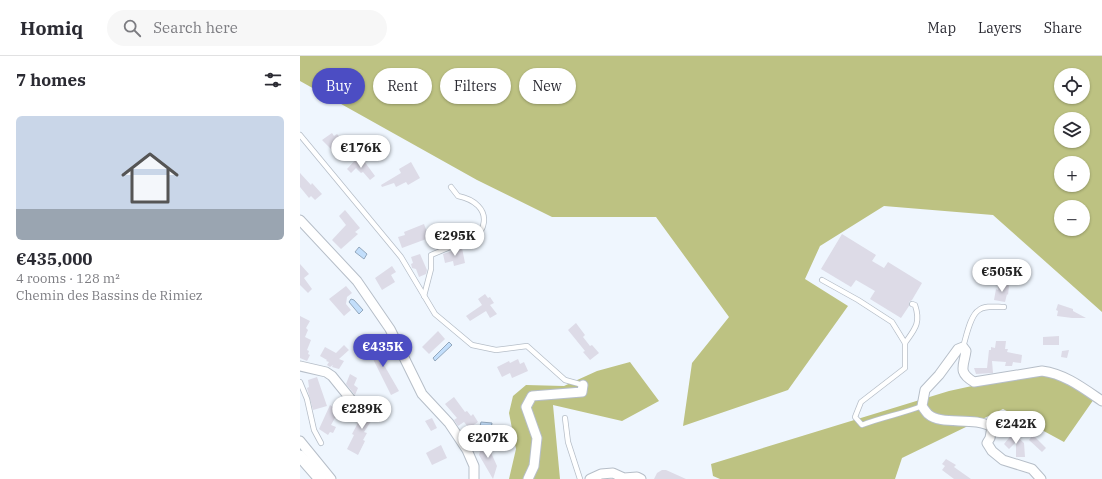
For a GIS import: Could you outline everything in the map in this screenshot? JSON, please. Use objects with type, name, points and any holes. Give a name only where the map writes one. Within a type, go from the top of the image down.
[{"type":"street","points":[[300,220],[358,281],[390,329],[422,394],[449,423],[467,450],[474,466],[474,479]]},
{"type":"street","points":[[1041,479],[1032,469],[1003,460],[992,451],[987,443],[990,438],[992,426],[985,423],[939,419],[929,415],[922,406],[925,390],[939,375],[958,349],[963,347],[966,351],[962,367],[967,378],[974,382],[1042,371],[1052,372],[1070,379],[1102,400]]},
{"type":"street","points":[[300,366],[326,372],[332,376],[353,402]]},
{"type":"street","points":[[528,479],[534,466],[537,438],[526,407],[532,396],[582,392],[583,385]]},
{"type":"street","points":[[300,441],[331,479]]},
{"type":"street","points":[[300,456],[319,479]]},
{"type":"street","points":[[590,479],[601,474],[613,474],[624,478],[637,476],[641,479]]},
{"type":"lane","points":[[300,134],[401,257],[435,314],[472,346],[496,350],[527,346],[565,380],[583,385]]},
{"type":"lane","points":[[424,296],[431,269],[430,255],[476,237],[483,226],[484,216],[478,204],[468,198],[458,196],[451,187]]},
{"type":"lane","points":[[822,280],[858,300],[892,322],[905,343],[905,368],[861,402],[855,417],[862,425],[878,419],[909,412],[922,406]]},
{"type":"lane","points":[[905,343],[916,326],[918,314],[915,305],[912,304]]},
{"type":"lane","points":[[963,347],[972,320],[978,310],[987,307],[1004,307]]},
{"type":"lane","points":[[300,382],[314,430],[320,443]]},
{"type":"lane","points":[[565,418],[568,442],[580,479]]},
{"type":"green space","points":[[300,56],[1102,56],[1102,312],[993,215],[884,206],[820,246],[805,279],[848,306],[788,390],[683,426],[692,363],[729,317],[656,217],[552,217],[477,180],[341,104],[365,104],[365,68],[312,68],[312,88],[300,81]]},
{"type":"green space","points":[[630,362],[659,401],[622,421],[553,405],[560,479],[509,479],[516,449],[509,413],[513,396],[526,385],[564,386],[597,371]]},
{"type":"green space","points":[[1051,373],[1094,399],[1064,442],[1003,409],[902,458],[895,479],[720,479],[713,476],[711,464],[949,391]]},
{"type":"water","points":[[359,247],[367,254],[364,259],[355,252]]},
{"type":"water","points":[[351,299],[354,300],[363,310],[359,314],[349,302]]},
{"type":"water","points":[[449,342],[452,345],[435,361],[433,358]]},
{"type":"water","points":[[481,422],[492,423],[491,428],[487,428],[485,431],[479,430]]},
{"type":"building","points":[[332,133],[334,136],[337,134],[348,147],[342,153],[338,149],[334,152],[322,140]]},
{"type":"building","points":[[357,158],[362,163],[364,161],[375,176],[370,180],[363,172],[361,173],[356,168],[351,173],[347,169]]},
{"type":"building","points":[[411,162],[420,178],[408,185],[406,182],[396,187],[394,183],[382,187],[381,185],[401,173],[399,169]]},
{"type":"building","points":[[300,173],[322,194],[315,200],[311,196],[309,198],[300,187]]},
{"type":"building","points":[[345,210],[360,228],[355,232],[358,234],[341,249],[332,240],[346,225],[339,216]]},
{"type":"building","points":[[424,224],[429,238],[402,248],[398,237],[405,235],[404,232]]},
{"type":"building","points":[[842,234],[876,255],[872,261],[884,268],[888,262],[922,283],[912,300],[909,302],[909,306],[901,318],[870,299],[875,291],[856,280],[851,287],[821,269]]},
{"type":"building","points":[[462,248],[465,263],[454,266],[453,261],[445,263],[443,254]]},
{"type":"building","points":[[420,254],[427,270],[426,274],[419,277],[416,269],[412,268],[411,264],[413,263],[411,257]]},
{"type":"building","points":[[300,264],[309,274],[304,278],[312,289],[308,293],[300,285]]},
{"type":"building","points":[[392,266],[396,272],[391,275],[395,282],[382,290],[375,278]]},
{"type":"building","points":[[999,283],[1008,284],[1009,286],[1008,295],[1007,294],[1005,302],[994,300]]},
{"type":"building","points":[[346,286],[352,293],[347,297],[346,304],[351,310],[344,316],[329,299]]},
{"type":"building","points":[[485,294],[488,298],[490,297],[494,303],[490,305],[497,314],[490,318],[486,311],[470,321],[466,316],[482,305],[478,299]]},
{"type":"building","points":[[1058,304],[1073,309],[1073,311],[1086,318],[1057,316],[1058,311],[1056,310]]},
{"type":"building","points":[[300,316],[310,321],[306,328],[308,330],[305,337],[311,340],[307,350],[309,351],[308,354],[310,355],[307,361],[300,358]]},
{"type":"building","points":[[576,323],[585,335],[583,337],[590,346],[592,345],[599,353],[590,360],[583,352],[585,351],[568,330]]},
{"type":"building","points":[[438,331],[445,339],[429,354],[422,347]]},
{"type":"building","points":[[1059,336],[1059,345],[1043,345],[1043,337]]},
{"type":"building","points":[[996,341],[1006,341],[1005,349],[1008,349],[1007,352],[1022,355],[1021,363],[1013,362],[1012,366],[1005,366],[1006,362],[992,361],[993,373],[976,374],[974,368],[987,368],[989,350],[991,350],[991,347],[995,348]]},
{"type":"building","points":[[380,344],[384,351],[381,352],[383,356],[380,358],[399,391],[391,395],[367,350]]},
{"type":"building","points":[[344,345],[349,350],[339,359],[344,361],[339,369],[332,367],[333,365],[330,367],[327,365],[329,362],[320,356],[325,347],[336,353]]},
{"type":"building","points":[[1069,350],[1067,358],[1061,357],[1062,351]]},
{"type":"building","points":[[518,359],[520,364],[524,362],[528,371],[512,378],[510,373],[502,377],[497,367],[509,361],[510,363]]},
{"type":"building","points":[[350,374],[357,378],[354,385],[358,388],[355,395],[346,384]]},
{"type":"building","points":[[317,377],[327,406],[313,410],[307,388],[309,387],[308,380]]},
{"type":"building","points":[[454,397],[465,412],[467,411],[471,416],[473,414],[478,422],[469,428],[464,422],[458,426],[454,420],[457,418],[445,404]]},
{"type":"building","points":[[370,399],[377,412],[364,432],[367,433],[363,440],[365,441],[358,455],[347,449],[354,435],[352,434],[359,421],[364,424],[370,413],[364,402]]},
{"type":"building","points":[[330,405],[339,411],[331,425],[336,427],[333,433],[330,432],[328,435],[319,429]]},
{"type":"building","points":[[432,418],[437,428],[431,431],[425,421]]},
{"type":"building","points":[[1013,433],[1024,443],[1025,457],[1016,457],[1016,442],[1009,449],[1004,444]]},
{"type":"building","points":[[1033,435],[1046,448],[1042,452],[1029,440]]},
{"type":"building","points":[[485,444],[487,449],[489,448],[497,466],[493,479],[479,455],[480,452],[477,447]]},
{"type":"building","points":[[441,445],[447,458],[432,465],[426,453]]},
{"type":"building","points":[[946,459],[956,465],[954,467],[971,479],[954,479],[942,470],[945,466],[942,464]]},
{"type":"building","points":[[662,470],[666,470],[686,479],[654,479],[657,473]]}]
